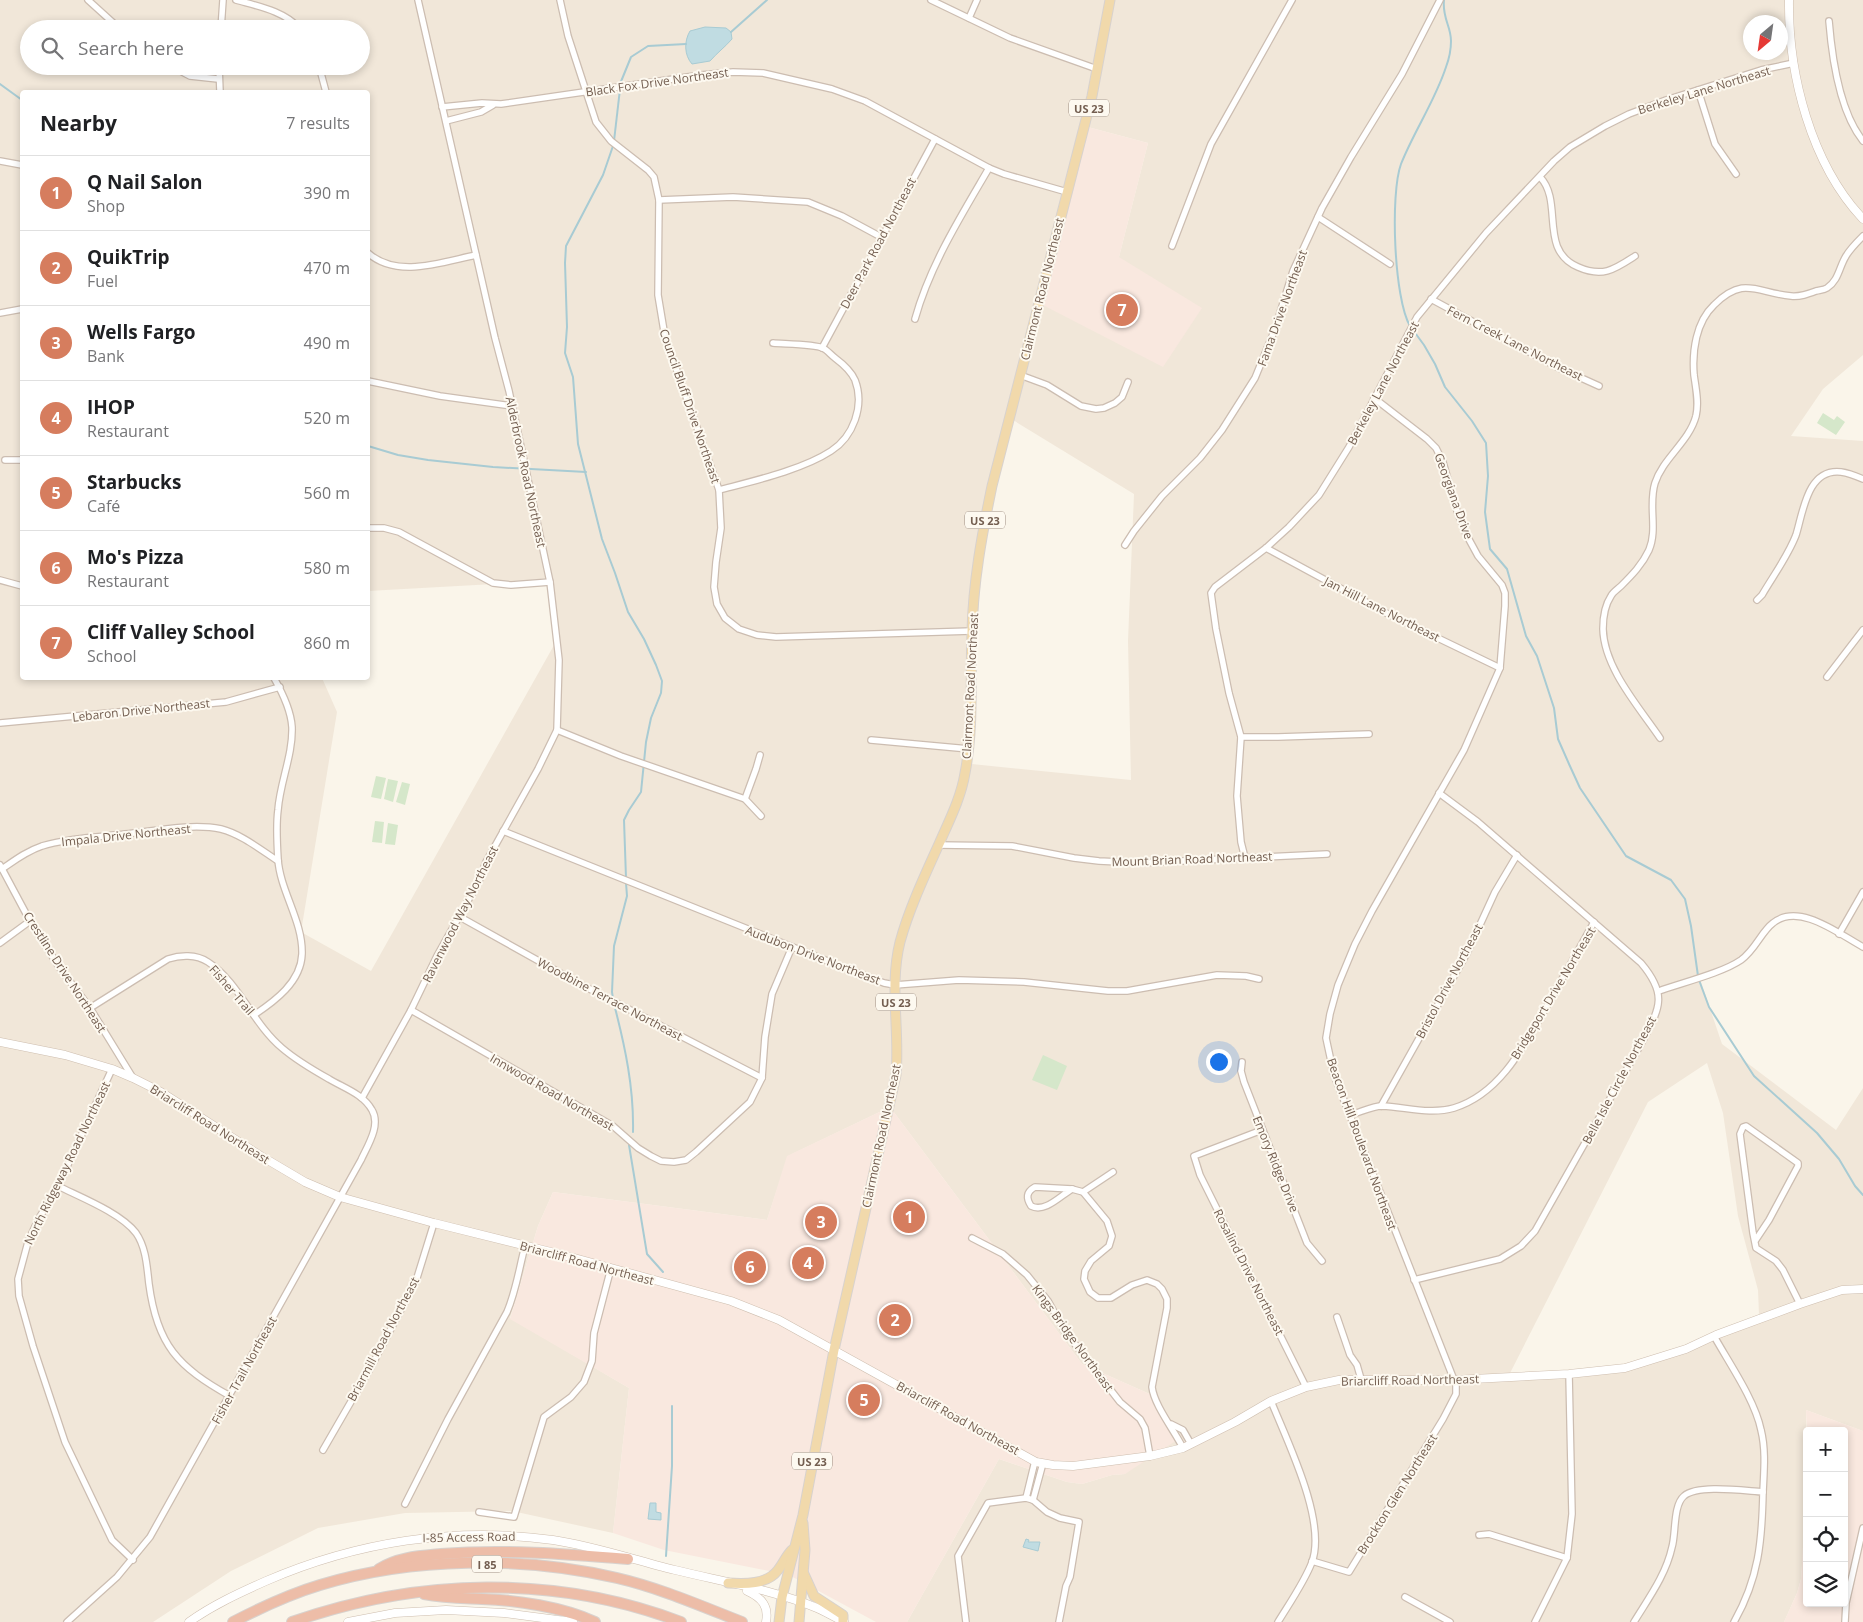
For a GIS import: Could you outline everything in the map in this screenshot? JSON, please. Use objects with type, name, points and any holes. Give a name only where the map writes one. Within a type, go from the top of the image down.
[{"type":"highway","points":[[374,1571],[391,1561],[460,1552],[534,1551],[628,1558]]},
{"type":"highway","name":"I 85","points":[[233,1622],[320,1585],[374,1571],[418,1565],[473,1564],[556,1568],[616,1578],[742,1622]]},
{"type":"highway","name":"I 85","points":[[292,1622],[344,1605],[411,1592],[476,1587],[559,1591],[602,1598],[644,1609],[681,1622]]},
{"type":"highway","points":[[411,1592],[444,1598],[522,1603],[595,1622]]},
{"type":"main road","name":"Clairmont Road Northeast","points":[[779,1622],[782,1597],[793,1548],[803,1515],[834,1350],[896,1075],[898,1038],[895,985],[901,940],[958,799],[965,775],[969,749],[972,631],[976,582],[985,519],[1097,69],[1110,0]]},
{"type":"main road","points":[[1789,0],[1790,38],[1802,100],[1822,158],[1843,194],[1863,219]]},
{"type":"main road","name":"Briarcliff Road Northeast","points":[[0,1042],[66,1055],[112,1069],[133,1078],[161,1092],[304,1182],[340,1197],[731,1301],[779,1320],[1039,1462],[1073,1466],[1150,1456],[1183,1448],[1271,1401],[1306,1387],[1339,1380],[1454,1380],[1569,1374],[1625,1368],[1686,1349],[1714,1336],[1842,1290],[1863,1289]]},
{"type":"main road","name":"Clairmont Road Northeast","points":[[799,1622],[805,1550],[803,1515]]},
{"type":"main road","name":"I-85 Access Road","points":[[189,1622],[200,1614],[244,1591],[295,1568],[344,1552],[396,1541],[456,1535],[518,1536],[586,1546],[782,1597],[817,1608],[843,1622]]},
{"type":"main road","points":[[728,1583],[744,1584],[764,1580],[779,1570],[793,1548]]},
{"type":"main road","points":[[803,1571],[814,1596],[843,1615],[843,1622]]},
{"type":"main road","points":[[728,1583],[755,1594],[761,1599],[767,1609],[766,1622]]},
{"type":"main road","points":[[348,1622],[394,1613],[446,1610],[504,1612],[573,1622]]},
{"type":"street","points":[[88,0],[110,20]]},
{"type":"street","points":[[222,20],[223,0]]},
{"type":"street","points":[[236,0],[269,9],[290,20]]},
{"type":"street","name":"Alderbrook Road Northeast","points":[[418,0],[512,406],[550,582],[559,660],[556,730]]},
{"type":"street","name":"Council Bluff Drive Northeast","points":[[560,0],[568,36],[596,122],[611,141],[648,170],[654,177],[659,200],[658,296],[660,314],[665,337],[719,490],[721,528],[714,588],[716,604],[725,618],[739,629],[757,635],[776,637],[972,631]]},
{"type":"street","points":[[931,0],[1010,38],[1097,69]]},
{"type":"street","points":[[968,18],[977,0]]},
{"type":"street","points":[[1172,246],[1211,144],[1292,0]]},
{"type":"street","name":"Fama Drive Northeast","points":[[1125,545],[1162,496],[1200,458],[1222,430],[1255,378],[1275,329],[1293,271],[1318,217],[1351,157],[1402,74],[1440,0]]},
{"type":"street","points":[[1829,21],[1830,42],[1842,98],[1856,132],[1863,140]]},
{"type":"street","name":"Berkeley Lane Northeast","points":[[1245,858],[1241,842],[1237,796],[1241,737],[1229,693],[1216,628],[1211,593],[1215,586],[1266,548],[1319,495],[1349,447],[1418,318],[1431,299],[1486,234],[1570,147],[1629,114],[1761,70],[1794,63]]},
{"type":"street","name":"Black Fox Drive Northeast","points":[[442,107],[482,103],[493,105],[701,75],[733,72],[763,73],[832,89],[865,101],[989,168],[1067,192]]},
{"type":"street","points":[[188,75],[218,79]]},
{"type":"street","points":[[218,75],[220,90]]},
{"type":"street","points":[[321,75],[325,90]]},
{"type":"street","points":[[1698,90],[1715,144],[1736,174]]},
{"type":"street","name":"Black Fox Drive Northeast","points":[[446,122],[481,112],[493,105]]},
{"type":"street","name":"Deer Park Road Northeast","points":[[822,348],[935,139]]},
{"type":"street","points":[[0,161],[20,165]]},
{"type":"street","points":[[916,319],[921,299],[948,238],[989,168]]},
{"type":"street","points":[[1540,177],[1547,184],[1553,232],[1562,257],[1572,265],[1585,270],[1609,272],[1635,256]]},
{"type":"street","points":[[659,200],[732,197],[808,202],[842,216],[881,237]]},
{"type":"street","points":[[1318,217],[1390,264]]},
{"type":"street","points":[[1660,738],[1615,671],[1608,655],[1603,628],[1605,611],[1610,597],[1639,568],[1653,540],[1652,495],[1655,482],[1669,456],[1690,431],[1696,416],[1697,399],[1694,354],[1697,336],[1705,315],[1715,304],[1734,290],[1743,288],[1759,289],[1792,296],[1806,296],[1826,289],[1836,278],[1846,256],[1863,236]]},
{"type":"street","points":[[370,254],[380,262],[393,266],[411,267],[476,255]]},
{"type":"street","name":"Fern Creek Lane Northeast","points":[[1431,299],[1557,367],[1599,386]]},
{"type":"street","points":[[0,313],[20,309]]},
{"type":"street","points":[[719,490],[765,477],[816,459],[843,441],[857,415],[857,387],[846,367],[822,348],[774,343]]},
{"type":"street","points":[[1020,375],[1047,385],[1081,406],[1096,409],[1115,403],[1122,397],[1128,382]]},
{"type":"street","points":[[370,381],[440,396],[512,406]]},
{"type":"street","name":"Georgiana Drive","points":[[1374,398],[1436,448],[1443,462],[1457,511],[1466,534],[1478,556],[1502,585],[1505,593]]},
{"type":"street","points":[[5,460],[20,460]]},
{"type":"street","points":[[1757,600],[1762,595],[1791,546],[1805,498],[1816,482],[1826,474],[1839,471],[1863,479]]},
{"type":"street","points":[[370,528],[384,528],[399,532],[493,583],[511,585],[550,582]]},
{"type":"street","name":"Jan Hill Lane Northeast","points":[[1266,548],[1388,614],[1500,668]]},
{"type":"street","points":[[0,580],[20,585]]},
{"type":"street","name":"Beacon Hill Boulevard Northeast","points":[[1454,1380],[1349,1116],[1334,1075],[1326,1038],[1338,985],[1355,944],[1464,750],[1500,668],[1505,593]]},
{"type":"street","points":[[1827,677],[1863,630]]},
{"type":"street","points":[[254,1015],[284,993],[298,969],[302,955],[298,928],[278,861],[278,810],[292,727],[280,687],[275,680]]},
{"type":"street","name":"Lebaron Drive Northeast","points":[[0,722],[100,715],[226,702],[280,687]]},
{"type":"street","points":[[556,730],[621,756],[744,800],[761,816]]},
{"type":"street","name":"Ravenwood Way Northeast","points":[[362,1098],[411,1010],[503,830],[538,769],[556,730]]},
{"type":"street","points":[[1241,737],[1369,734]]},
{"type":"street","points":[[871,740],[969,749]]},
{"type":"street","points":[[744,800],[760,755]]},
{"type":"street","points":[[1439,793],[1478,822],[1641,963],[1653,977],[1659,991],[1731,967],[1753,949],[1772,923],[1783,917],[1807,916],[1863,946]]},
{"type":"street","name":"Impala Drive Northeast","points":[[1,867],[41,847],[63,841],[182,828],[222,830],[245,841],[278,861]]},
{"type":"street","name":"Audubon Drive Northeast","points":[[503,830],[792,947],[876,980],[895,985],[959,980],[1024,982],[1108,992],[1144,988],[1217,975],[1246,976],[1260,979]]},
{"type":"street","name":"Mount Brian Road Northeast","points":[[938,845],[1012,846],[1074,858],[1123,862],[1328,854]]},
{"type":"street","name":"Bristol Drive Northeast","points":[[1381,1106],[1467,953],[1495,892],[1517,855]]},
{"type":"street","name":"Crestline Drive Northeast","points":[[1,867],[30,921],[59,967],[90,1008],[133,1078]]},
{"type":"street","points":[[1839,934],[1863,892]]},
{"type":"street","name":"Woodbine Terrace Northeast","points":[[460,917],[580,984],[762,1078]]},
{"type":"street","points":[[0,943],[30,921]]},
{"type":"street","name":"Bridgeport Drive Northeast","points":[[1349,1116],[1381,1106],[1435,1111],[1453,1108],[1470,1102],[1488,1089],[1501,1077],[1520,1053],[1594,922]]},
{"type":"street","name":"Innwood Road Northeast","points":[[411,1010],[613,1126],[638,1148],[662,1161],[674,1162],[686,1160],[750,1102],[762,1078],[765,1037],[772,994],[792,947]]},
{"type":"street","name":"Fisher Trail","points":[[90,1008],[160,963],[178,955],[193,956],[206,961],[220,973],[270,1035],[288,1052],[330,1080],[362,1098]]},
{"type":"street","name":"Belle Isle Circle Northeast","points":[[1414,1280],[1500,1259],[1521,1246],[1536,1231],[1652,1023],[1658,1004],[1659,991]]},
{"type":"street","name":"Emory Ridge Drive","points":[[1242,1062],[1241,1071],[1244,1082],[1307,1243],[1322,1261]]},
{"type":"street","name":"North Ridgeway Road Northeast","points":[[112,1069],[58,1186],[38,1220],[28,1242],[18,1279],[19,1296],[33,1346],[65,1442],[112,1540],[133,1560]]},
{"type":"street","name":"Fisher Trail Northeast","points":[[68,1622],[133,1560],[150,1536],[230,1396],[361,1160],[374,1131],[375,1120],[373,1111],[362,1098]]},
{"type":"street","points":[[1755,1241],[1769,1220],[1798,1163],[1746,1126],[1742,1127],[1740,1134],[1755,1241],[1756,1248],[1776,1261],[1783,1270],[1800,1304]]},
{"type":"street","name":"Rosalind Drive Northeast","points":[[1262,1130],[1194,1156],[1200,1175],[1306,1387]]},
{"type":"street","points":[[1083,1192],[1112,1172]]},
{"type":"street","points":[[58,1186],[122,1219],[136,1233],[146,1259],[155,1312],[163,1336],[176,1357],[185,1367],[230,1396]]},
{"type":"street","points":[[1072,1189],[1040,1209],[1031,1206],[1027,1200],[1028,1192],[1035,1187],[1072,1189],[1083,1192],[1107,1221],[1112,1236],[1109,1246],[1091,1261],[1085,1271],[1084,1280],[1090,1292],[1098,1298],[1111,1298],[1132,1285],[1147,1280],[1157,1284],[1167,1299],[1152,1394],[1183,1448]]},
{"type":"street","name":"Briarmill Road Northeast","points":[[323,1450],[375,1359],[416,1281],[434,1223]]},
{"type":"street","name":"Kings Bridge Northeast","points":[[972,1238],[1003,1254],[1027,1275],[1048,1301],[1064,1330],[1120,1402],[1140,1419],[1145,1428],[1150,1456]]},
{"type":"street","points":[[405,1504],[507,1312],[519,1276],[525,1246]]},
{"type":"street","points":[[479,1512],[514,1518],[544,1417],[571,1397],[584,1382],[592,1361],[594,1333],[611,1268]]},
{"type":"street","points":[[1337,1317],[1350,1355],[1357,1365],[1361,1379]]},
{"type":"street","points":[[1714,1336],[1747,1393],[1761,1428],[1765,1452],[1762,1539],[1754,1578],[1744,1604],[1734,1622]]},
{"type":"street","points":[[1535,1622],[1567,1558],[1572,1514],[1569,1374]]},
{"type":"street","name":"Brockton Glen Northeast","points":[[1312,1561],[1349,1572],[1443,1419],[1456,1394],[1454,1380]]},
{"type":"street","points":[[1271,1401],[1305,1487],[1315,1525],[1312,1561],[1278,1622]]},
{"type":"street","points":[[1170,1423],[1183,1430],[1192,1444]]},
{"type":"street","points":[[1026,1498],[1029,1485],[1039,1462]]},
{"type":"street","points":[[1033,1500],[1039,1462]]},
{"type":"street","points":[[1029,1485],[1036,1487]]},
{"type":"street","points":[[1634,1622],[1654,1590],[1667,1564],[1672,1548],[1679,1504],[1684,1496],[1703,1490],[1763,1492]]},
{"type":"street","points":[[966,1622],[958,1556],[988,1503],[1026,1498],[1033,1500],[1047,1512],[1060,1518],[1079,1522],[1070,1577],[1066,1586],[1059,1622]]},
{"type":"street","points":[[1845,1622],[1846,1603],[1863,1528]]},
{"type":"street","points":[[1479,1536],[1489,1534],[1567,1558]]},
{"type":"street","points":[[1405,1597],[1450,1622]]},
{"type":"shaded area","points":[[0,0],[1863,0],[1863,355],[1823,389],[1791,436],[1863,441],[1863,945],[1797,913],[1775,920],[1740,957],[1699,976],[1722,1044],[1836,1130],[1863,1088],[1863,1431],[1806,1410],[1806,1427],[1803,1427],[1803,1547],[1801,1579],[1784,1622],[907,1622],[999,1459],[1067,1482],[1082,1484],[1112,1475],[1125,1474],[1152,1395],[1082,1364],[890,1107],[788,1156],[767,1220],[553,1192],[538,1226],[510,1318],[629,1388],[613,1533],[512,1511],[405,1513],[318,1528],[231,1571],[153,1622],[0,1622]],"holes":[[[1084,126],[1148,143],[1119,257]],[[1008,417],[1134,494],[1128,641],[1131,780],[962,763],[977,629],[984,535],[996,451]],[[1707,1063],[1723,1113],[1738,1216],[1758,1290],[1759,1315],[1642,1365],[1508,1377],[1648,1102]]]},
{"type":"shaded area","points":[[1084,126],[1148,143],[1119,257],[1202,308],[1163,367],[1037,302]]},
{"type":"shaded area","points":[[890,1107],[1082,1364],[1152,1395],[1180,1438],[1125,1474],[1112,1475],[1082,1484],[1067,1482],[999,1459],[907,1622],[876,1622],[789,1575],[664,1550],[613,1533],[629,1388],[510,1319],[538,1226],[553,1192],[767,1220],[787,1156]]},
{"type":"shaded area","points":[[1806,1410],[1863,1431],[1863,1622],[1784,1622],[1801,1579],[1803,1547],[1803,1607],[1848,1607],[1848,1427],[1807,1427]]},
{"type":"green space","points":[[1823,413],[1834,420],[1837,416],[1845,422],[1836,435],[1817,423]]},
{"type":"green space","points":[[376,776],[386,778],[381,799],[371,797]]},
{"type":"green space","points":[[388,779],[398,781],[393,802],[384,799]]},
{"type":"green space","points":[[402,782],[410,784],[405,805],[396,802]]},
{"type":"green space","points":[[375,821],[384,822],[382,843],[372,842]]},
{"type":"green space","points":[[388,823],[398,825],[395,845],[385,844]]},
{"type":"green space","points":[[1043,1055],[1067,1066],[1057,1090],[1032,1080]]},
{"type":"water","points":[[705,27],[726,28],[731,32],[732,39],[710,61],[692,64],[686,52],[688,35],[690,31]]},
{"type":"water","points":[[650,1503],[656,1503],[656,1512],[661,1513],[661,1520],[648,1519]]},
{"type":"water","points":[[1026,1539],[1029,1540],[1028,1542],[1040,1542],[1038,1551],[1023,1547]]},
{"type":"waterway","points":[[731,32],[767,0]]},
{"type":"waterway","points":[[1410,326],[1400,294],[1397,271],[1395,221],[1398,178],[1401,164],[1436,92],[1449,57],[1451,36],[1444,12],[1444,0]]},
{"type":"waterway","points":[[620,84],[631,57],[648,46],[686,44]]},
{"type":"waterway","points":[[0,84],[20,99]]},
{"type":"waterway","points":[[614,141],[620,89]]},
{"type":"waterway","points":[[613,146],[603,175],[566,246],[567,327],[565,353],[573,377],[578,444],[602,539],[628,612],[644,639],[662,681],[661,693],[651,718],[646,742],[641,792],[624,820],[626,878]]},
{"type":"waterway","points":[[1413,330],[1435,364],[1445,387],[1472,421],[1486,443],[1488,476],[1485,512],[1490,549],[1507,569],[1526,636],[1537,656],[1554,708],[1558,739],[1569,764],[1580,788],[1626,856],[1671,880],[1685,899],[1698,976]]},
{"type":"waterway","points":[[370,447],[398,455],[428,460],[493,467],[586,472]]},
{"type":"waterway","points":[[613,999],[614,946],[627,896],[626,883]]},
{"type":"waterway","points":[[1699,980],[1709,1007],[1754,1076],[1817,1133],[1839,1159],[1855,1186],[1863,1195]]},
{"type":"waterway","points":[[614,1004],[628,1067],[632,1099],[633,1132]]},
{"type":"waterway","points":[[629,1145],[647,1254],[663,1272]]},
{"type":"waterway","points":[[666,1556],[672,1466],[672,1406]]},
{"type":"place","name":"Cliff Valley School","points":[[1122,310]]},
{"type":"place","name":"Q Nail Salon","points":[[909,1217]]},
{"type":"place","name":"Wells Fargo","points":[[821,1222]]},
{"type":"place","name":"IHOP","points":[[808,1263]]},
{"type":"place","name":"Mo's Pizza","points":[[750,1267]]},
{"type":"place","name":"QuikTrip","points":[[895,1320]]},
{"type":"place","name":"Starbucks","points":[[864,1400]]}]
